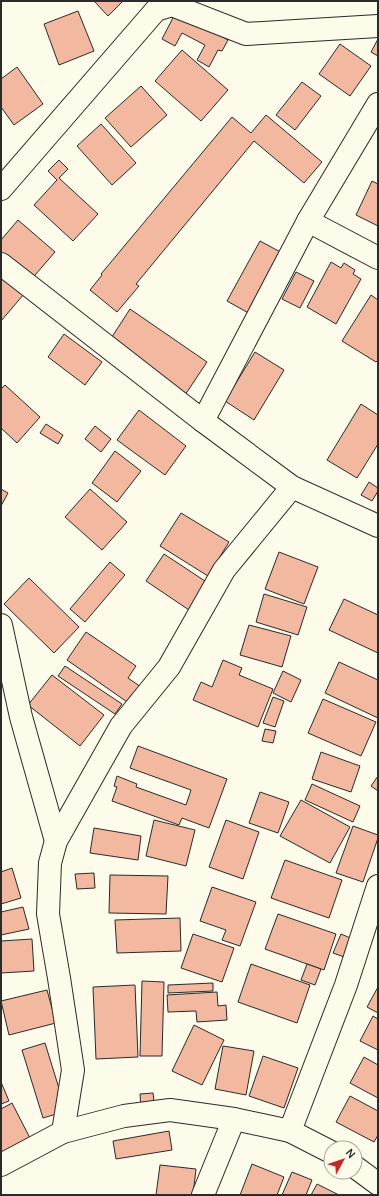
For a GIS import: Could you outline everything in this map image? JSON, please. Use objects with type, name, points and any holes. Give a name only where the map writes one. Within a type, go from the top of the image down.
[{"type":"street","points":[[1,189],[156,10],[172,5],[246,34],[378,26]]},
{"type":"street","points":[[203,421],[308,220],[378,104]]},
{"type":"street","points":[[308,220],[378,258]]},
{"type":"street","points":[[1,264],[203,421],[292,487],[378,526]]},
{"type":"street","points":[[63,1132],[73,1070],[48,914],[50,863],[56,841],[120,726],[169,666],[224,570],[292,487]]},
{"type":"street","points":[[1,625],[21,717],[56,841]]},
{"type":"street","points":[[290,1130],[346,985],[378,886]]},
{"type":"street","points":[[1,1165],[63,1132],[124,1116],[170,1110],[234,1119],[290,1130],[323,1148]]},
{"type":"street","points":[[203,1195],[234,1119]]},
{"type":"street","points":[[363,1174],[378,1184]]},
{"type":"building","points":[[94,1],[123,1],[108,16]]},
{"type":"building","points":[[78,11],[94,51],[59,65],[44,24]]},
{"type":"building","points":[[176,12],[228,40],[222,51],[218,50],[209,67],[197,60],[205,45],[182,33],[175,46],[162,39]]},
{"type":"building","points":[[378,39],[378,56],[371,52]]},
{"type":"building","points":[[340,44],[371,66],[350,96],[319,74]]},
{"type":"building","points":[[182,50],[228,90],[201,121],[155,81]]},
{"type":"building","points":[[17,67],[43,104],[14,125],[1,107],[1,79]]},
{"type":"building","points":[[302,82],[321,96],[295,130],[276,115]]},
{"type":"building","points":[[141,86],[167,115],[131,147],[105,118]]},
{"type":"building","points":[[266,115],[322,162],[304,183],[254,141],[136,284],[139,286],[117,312],[90,290],[102,275],[101,274],[232,117],[251,133]]},
{"type":"building","points":[[101,124],[136,163],[112,185],[77,146]]},
{"type":"building","points":[[59,160],[68,169],[59,178],[98,214],[73,241],[34,205],[57,180],[48,171]]},
{"type":"building","points":[[372,181],[378,184],[378,226],[356,215]]},
{"type":"building","points":[[18,220],[55,252],[29,282],[1,258],[1,240]]},
{"type":"building","points":[[260,241],[286,255],[254,316],[227,301]]},
{"type":"building","points":[[331,262],[341,268],[344,263],[355,270],[353,274],[361,279],[336,324],[307,307]]},
{"type":"building","points":[[296,272],[314,281],[300,308],[282,299]]},
{"type":"building","points":[[1,274],[24,294],[1,321]]},
{"type":"building","points":[[371,295],[378,300],[378,360],[376,362],[342,341]]},
{"type":"building","points":[[130,309],[207,362],[185,395],[108,343]]},
{"type":"building","points":[[64,334],[102,362],[85,385],[48,357]]},
{"type":"building","points":[[255,352],[284,370],[254,420],[225,401]]},
{"type":"building","points":[[5,385],[40,417],[17,443],[1,428],[1,389]]},
{"type":"building","points":[[361,404],[378,415],[378,444],[357,478],[327,460]]},
{"type":"building","points":[[139,410],[186,446],[165,475],[117,440]]},
{"type":"building","points":[[46,424],[63,435],[58,444],[40,433]]},
{"type":"building","points":[[95,426],[111,439],[101,452],[85,439]]},
{"type":"building","points":[[115,451],[141,471],[117,502],[92,483]]},
{"type":"building","points":[[369,482],[378,488],[378,491],[372,501],[361,495]]},
{"type":"building","points":[[1,489],[8,493],[1,506]]},
{"type":"building","points":[[90,489],[127,522],[102,550],[65,517]]},
{"type":"building","points":[[181,513],[229,542],[208,576],[160,546]]},
{"type":"building","points":[[279,552],[318,567],[304,604],[265,589]]},
{"type":"building","points":[[164,554],[208,583],[189,610],[146,581]]},
{"type":"building","points":[[110,562],[125,575],[85,622],[70,609]]},
{"type":"building","points":[[29,578],[79,627],[54,653],[4,604]]},
{"type":"building","points":[[264,594],[307,607],[298,635],[256,622]]},
{"type":"building","points":[[344,599],[378,615],[378,653],[329,630]]},
{"type":"building","points":[[249,625],[291,636],[282,667],[240,655]]},
{"type":"building","points":[[86,632],[136,666],[128,678],[141,687],[130,704],[67,660]]},
{"type":"building","points":[[223,660],[242,668],[239,675],[273,689],[258,727],[193,700],[201,682],[212,687]]},
{"type":"building","points":[[339,662],[378,680],[378,718],[325,693]]},
{"type":"building","points":[[65,666],[122,704],[115,714],[58,676]]},
{"type":"building","points":[[283,671],[301,680],[291,702],[273,693]]},
{"type":"building","points":[[52,675],[104,715],[80,746],[28,705]]},
{"type":"building","points":[[273,697],[284,701],[275,727],[263,723]]},
{"type":"building","points":[[323,699],[376,722],[361,756],[308,733]]},
{"type":"building","points":[[265,729],[276,731],[273,743],[262,741]]},
{"type":"building","points":[[138,746],[227,779],[209,828],[182,818],[179,825],[112,801],[117,787],[114,786],[117,776],[137,784],[136,787],[186,805],[191,790],[130,768]]},
{"type":"building","points":[[321,752],[360,766],[351,792],[312,779]]},
{"type":"building","points":[[378,776],[378,791],[371,786]]},
{"type":"building","points":[[312,784],[360,806],[353,822],[305,800]]},
{"type":"building","points":[[260,792],[289,802],[278,833],[249,823]]},
{"type":"building","points":[[301,800],[350,827],[330,863],[280,836]]},
{"type":"building","points":[[154,820],[195,830],[186,866],[146,856]]},
{"type":"building","points":[[226,820],[259,832],[243,879],[209,867]]},
{"type":"building","points":[[353,826],[378,835],[363,882],[336,873]]},
{"type":"building","points":[[94,828],[141,836],[138,860],[90,853]]},
{"type":"building","points":[[285,860],[342,880],[329,918],[271,898]]},
{"type":"building","points":[[12,868],[21,898],[1,904],[1,872]]},
{"type":"building","points":[[94,873],[95,888],[77,889],[75,874]]},
{"type":"building","points":[[110,875],[168,876],[166,914],[109,913]]},
{"type":"building","points":[[212,887],[256,902],[240,946],[222,940],[226,930],[200,921]]},
{"type":"building","points":[[23,907],[29,929],[1,935],[1,912]]},
{"type":"building","points":[[278,914],[336,934],[324,970],[265,949]]},
{"type":"building","points":[[180,918],[181,951],[117,953],[115,920]]},
{"type":"building","points":[[193,934],[234,948],[222,982],[181,968]]},
{"type":"building","points":[[341,934],[355,940],[347,958],[333,953]]},
{"type":"building","points":[[32,939],[34,971],[1,973],[1,941]]},
{"type":"building","points":[[251,964],[310,985],[297,1023],[238,1002]]},
{"type":"building","points":[[307,964],[321,969],[315,985],[301,980]]},
{"type":"building","points":[[142,981],[164,982],[162,1056],[140,1056]]},
{"type":"building","points":[[213,983],[213,991],[168,993],[168,985]]},
{"type":"building","points":[[135,985],[138,1057],[96,1059],[93,987]]},
{"type":"building","points":[[378,987],[378,1013],[367,1007]]},
{"type":"building","points":[[47,990],[56,1023],[9,1035],[1,1001]]},
{"type":"building","points":[[217,992],[218,1006],[226,1005],[227,1020],[197,1022],[196,1011],[168,1012],[167,995]]},
{"type":"building","points":[[373,1016],[378,1019],[378,1050],[360,1041]]},
{"type":"building","points":[[194,1025],[224,1040],[202,1085],[172,1071]]},
{"type":"building","points":[[45,1043],[66,1111],[43,1118],[22,1050]]},
{"type":"building","points":[[223,1046],[254,1051],[246,1095],[215,1089]]},
{"type":"building","points":[[263,1056],[298,1068],[284,1108],[249,1096]]},
{"type":"building","points":[[364,1057],[378,1065],[378,1098],[350,1083]]},
{"type":"building","points":[[1,1082],[9,1101],[1,1104]]},
{"type":"building","points":[[153,1093],[155,1109],[141,1110],[140,1094]]},
{"type":"building","points":[[350,1096],[378,1111],[378,1135],[374,1142],[336,1122]]},
{"type":"building","points":[[12,1103],[31,1140],[1,1156],[1,1109]]},
{"type":"building","points":[[169,1131],[172,1150],[116,1159],[113,1141]]},
{"type":"building","points":[[252,1164],[284,1177],[277,1195],[240,1195]]},
{"type":"building","points":[[160,1165],[196,1169],[193,1195],[156,1195]]},
{"type":"building","points":[[292,1172],[312,1180],[306,1195],[282,1195]]},
{"type":"building","points":[[317,1184],[339,1195],[311,1195]]}]
